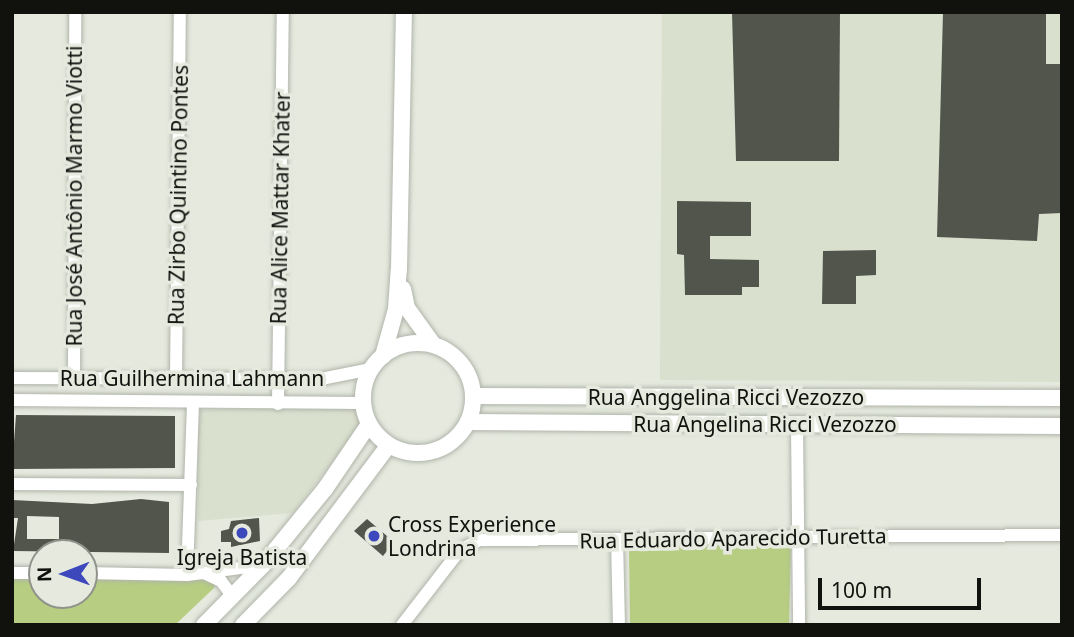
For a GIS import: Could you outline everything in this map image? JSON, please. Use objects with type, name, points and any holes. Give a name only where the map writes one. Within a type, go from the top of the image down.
[{"type":"main road","points":[[383,356],[396,309],[400,270],[404,12]]},
{"type":"main road","points":[[400,270],[407,308],[433,344],[462,363],[474,396],[468,422],[460,435],[434,452],[403,452],[389,445],[369,424],[363,403],[371,369],[383,356],[398,346],[433,344]]},
{"type":"main road","name":"Rua Anggelina Ricci Vezozzo","points":[[474,396],[1062,398]]},
{"type":"main road","points":[[825,425],[826,397]]},
{"type":"main road","name":"Rua Angelina Ricci Vezozzo","points":[[468,422],[1062,426]]},
{"type":"main road","points":[[204,625],[263,565],[325,489],[369,424]]},
{"type":"main road","points":[[243,625],[298,567],[389,445]]},
{"type":"street","name":"Rua José Antônio Marmo Viotti","points":[[74,379],[75,12]]},
{"type":"street","name":"Rua Zirbo Quintino Pontes","points":[[176,378],[180,12]]},
{"type":"street","name":"Rua Alice Mattar Khater","points":[[278,404],[283,12]]},
{"type":"street","name":"Rua Guilhermina Lahmann","points":[[12,378],[321,379],[371,369]]},
{"type":"street","points":[[12,400],[363,403]]},
{"type":"street","points":[[187,575],[193,402]]},
{"type":"street","points":[[797,425],[799,625]]},
{"type":"street","points":[[12,484],[191,485]]},
{"type":"street","name":"Rua Eduardo Aparecido Turetta","points":[[402,625],[460,550],[470,544],[617,539],[1062,535]]},
{"type":"street","points":[[617,539],[619,625]]},
{"type":"street","points":[[98,573],[187,575],[263,565]]},
{"type":"street","points":[[204,573],[221,581],[233,597]]},
{"type":"shaded area","points":[[662,12],[1062,12],[1062,382],[660,380]]},
{"type":"shaded area","points":[[360,408],[362,423],[293,513],[198,521],[198,410]]},
{"type":"green space","points":[[791,544],[789,625],[630,625],[629,547]]},
{"type":"green space","points":[[12,579],[28,579],[28,609],[98,609],[98,579],[212,580],[215,587],[175,625],[12,625]]},
{"type":"building","points":[[732,12],[840,12],[839,161],[736,161]]},
{"type":"building","points":[[943,12],[1046,12],[1046,64],[1062,64],[1062,213],[1039,214],[1037,241],[937,237]]},
{"type":"building","points":[[677,201],[751,202],[751,236],[710,236],[710,259],[759,260],[759,287],[742,287],[742,295],[685,295],[684,255],[677,254]]},
{"type":"building","points":[[876,250],[876,275],[856,276],[856,304],[822,304],[823,251]]},
{"type":"building","points":[[16,415],[175,416],[175,468],[12,469]]},
{"type":"building","points":[[141,499],[169,502],[169,553],[98,552],[98,539],[59,539],[59,517],[27,516],[28,551],[13,551],[18,518],[13,518],[12,500],[92,504]]},
{"type":"building","name":"Igreja Batista","points":[[259,518],[260,541],[231,547],[231,542],[221,542],[221,531],[229,529],[231,521]]},
{"type":"building","name":"Cross Experience Londrina","points":[[367,519],[394,542],[383,556],[354,531]]},
{"type":"place","name":"Igreja Batista","points":[[242,533]]},
{"type":"place","name":"Cross Experience Londrina","points":[[374,536]]}]
